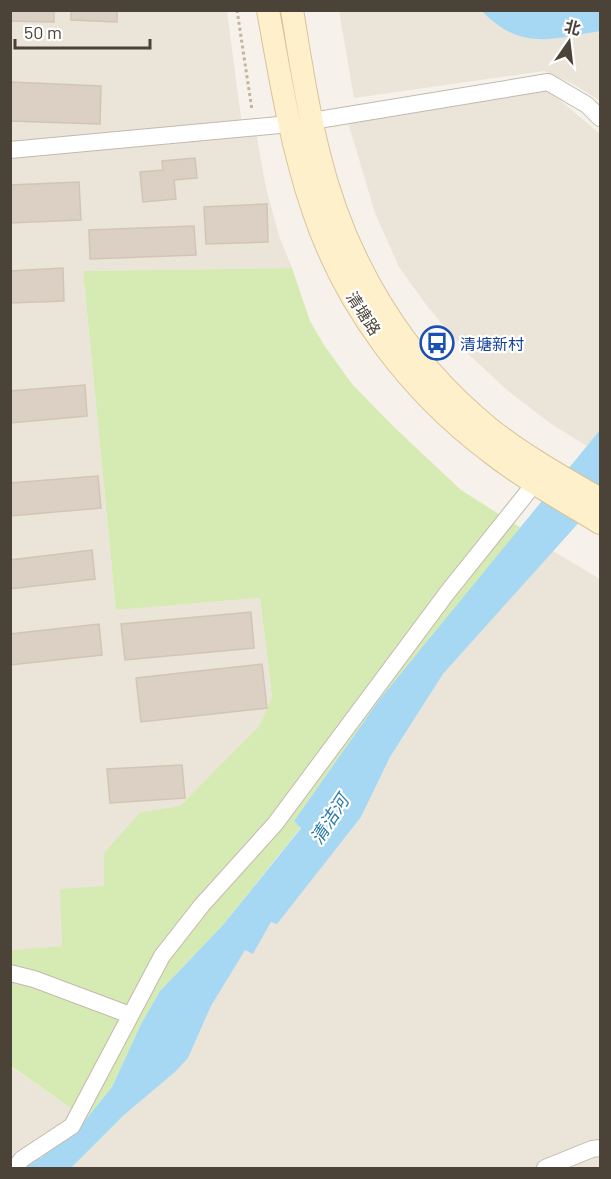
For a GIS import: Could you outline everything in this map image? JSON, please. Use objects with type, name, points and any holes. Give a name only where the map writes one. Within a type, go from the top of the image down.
[{"type":"main road","name":"清塘路","points":[[268,10],[301,122]]},
{"type":"main road","name":"清塘路","points":[[292,10],[307,191],[325,243],[344,283],[373,329],[423,392],[447,416],[491,453],[546,482],[597,513]]},
{"type":"street","points":[[10,150],[301,122],[548,82],[587,105],[600,118]]},
{"type":"street","points":[[19,1164],[72,1126],[130,1015],[169,948],[202,905],[275,824],[447,593],[546,482]]},
{"type":"street","points":[[10,973],[34,979],[130,1015]]},
{"type":"street","points":[[545,1168],[600,1148]]},
{"type":"path","points":[[237,10],[255,127]]},
{"type":"shaded area","points":[[11,11],[227,11],[243,133],[256,132],[266,188],[279,236],[292,268],[83,271],[116,610],[260,598],[272,697],[259,726],[180,806],[141,812],[105,886],[63,946],[11,950]]},
{"type":"shaded area","points":[[339,11],[482,11],[510,32],[556,38],[600,31],[600,101],[575,85],[544,71],[354,98]]},
{"type":"shaded area","points":[[548,90],[600,134],[600,430],[587,446],[551,424],[507,390],[464,350],[427,306],[399,267],[375,213],[347,119]]},
{"type":"shaded area","points":[[553,551],[600,579],[600,1168],[71,1168],[124,1115],[175,1072],[188,1058],[211,1006],[245,949],[253,954],[271,922],[309,882],[361,817],[390,757],[443,674]]},
{"type":"shaded area","points":[[10,1066],[86,1119],[41,1158],[27,1162],[11,1157]]},
{"type":"green space","points":[[292,268],[310,321],[352,384],[461,490],[521,528],[379,700],[294,821],[301,827],[223,925],[160,991],[141,1024],[112,1087],[86,1119],[11,1066],[11,950],[62,946],[60,889],[104,886],[104,853],[141,812],[180,806],[259,726],[272,697],[260,598],[116,610],[83,271]]},
{"type":"water","points":[[482,11],[600,11],[600,31],[552,39],[523,37],[496,24]]},
{"type":"water","name":"清洁河","points":[[600,430],[600,499],[443,674],[390,757],[361,817],[277,924],[271,922],[253,954],[245,950],[211,1006],[188,1058],[175,1072],[124,1115],[71,1168],[11,1168],[10,1157],[27,1162],[41,1158],[86,1119],[112,1087],[141,1024],[160,991],[223,925],[301,828],[294,821],[379,700]]},
{"type":"building","points":[[10,10],[54,10],[54,22],[10,21]]},
{"type":"building","points":[[71,10],[117,10],[117,22],[71,20]]},
{"type":"building","points":[[10,82],[101,86],[100,124],[10,121]]},
{"type":"building","points":[[195,158],[197,178],[174,180],[176,199],[143,202],[140,172],[163,170],[162,161]]},
{"type":"building","points":[[79,182],[81,220],[10,223],[10,185]]},
{"type":"building","points":[[267,204],[268,242],[206,244],[204,207]]},
{"type":"building","points":[[194,226],[196,255],[90,259],[89,230]]},
{"type":"building","points":[[63,268],[64,301],[10,303],[10,271]]},
{"type":"building","points":[[85,385],[87,416],[10,423],[10,391]]},
{"type":"building","points":[[98,476],[101,508],[10,516],[10,483]]},
{"type":"building","points":[[92,550],[95,579],[10,589],[10,560]]},
{"type":"building","points":[[251,612],[254,648],[125,660],[121,624]]},
{"type":"building","points":[[99,624],[102,655],[10,665],[10,634]]},
{"type":"building","points":[[262,664],[267,708],[141,722],[136,678]]},
{"type":"building","points":[[182,765],[185,798],[110,803],[107,769]]},
{"type":"place","name":"清塘新村","points":[[437,343]]}]
